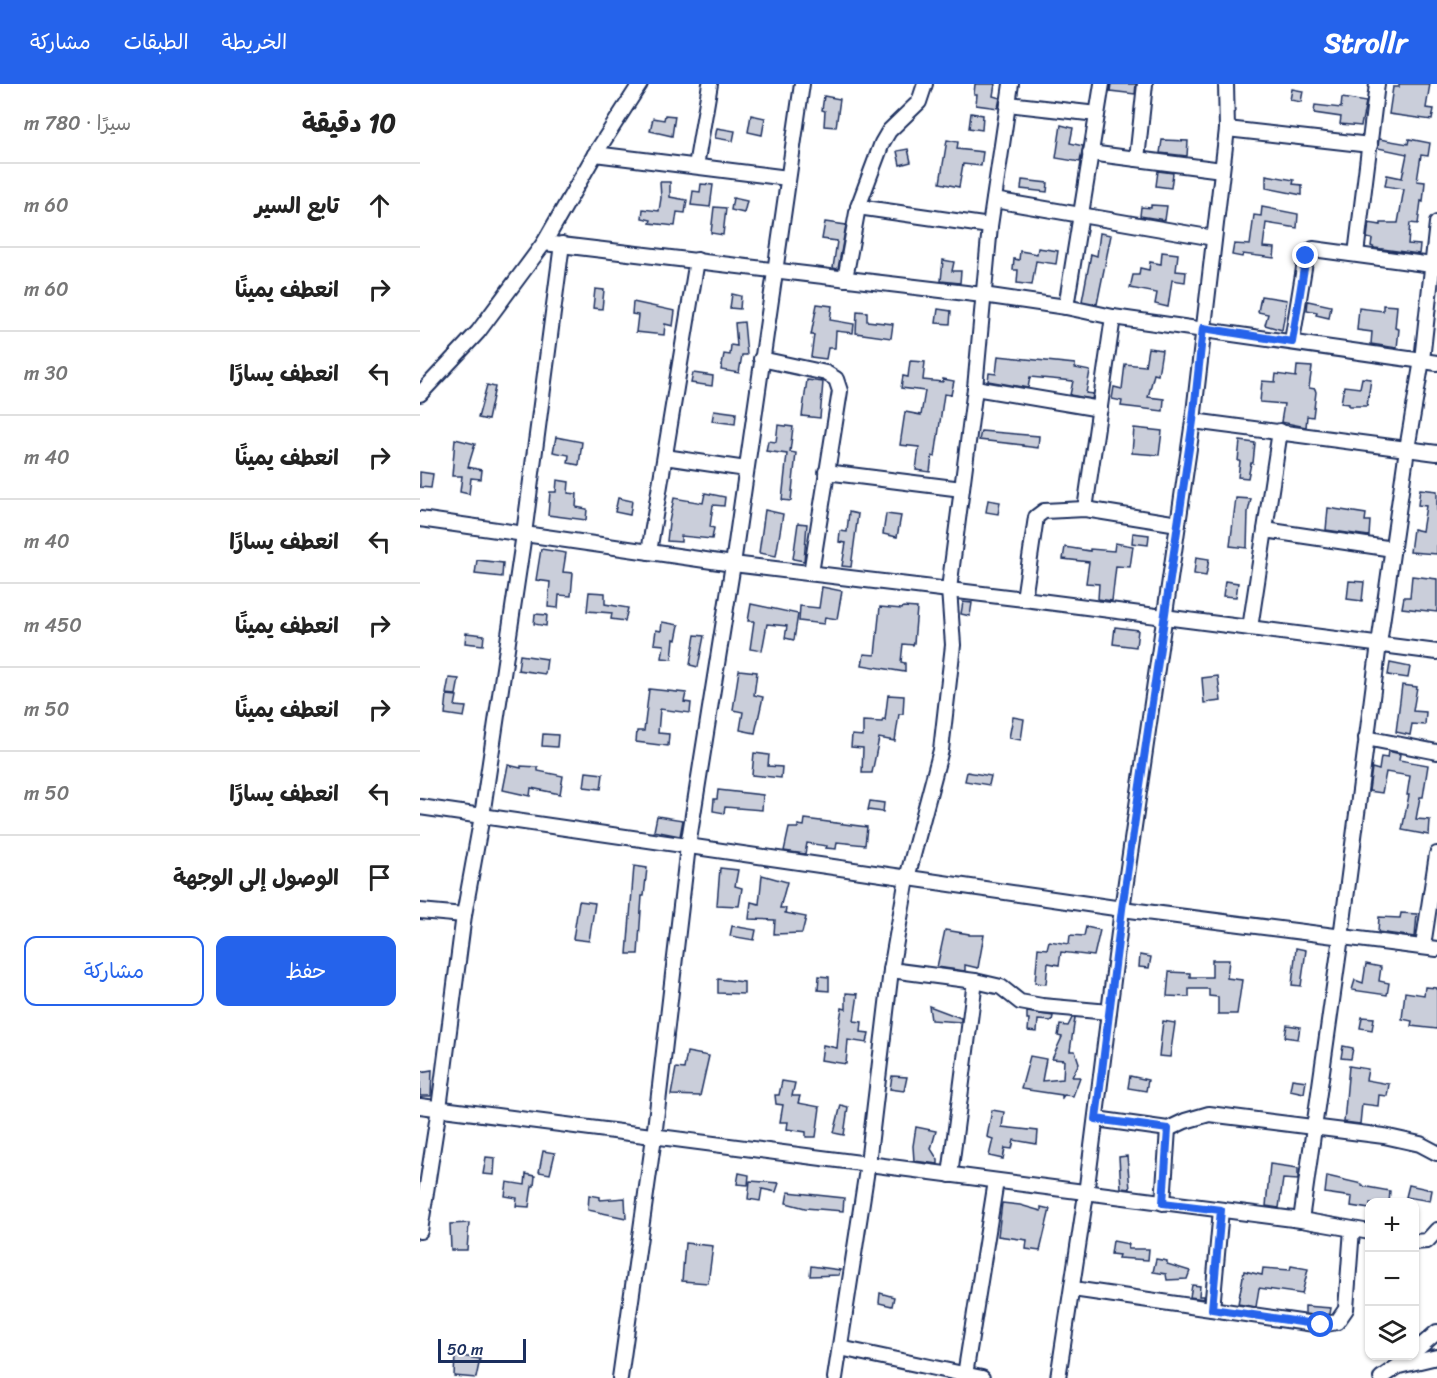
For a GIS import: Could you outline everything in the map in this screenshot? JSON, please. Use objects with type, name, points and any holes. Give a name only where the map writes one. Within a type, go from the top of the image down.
[{"type":"street","points":[[420,394],[478,332],[544,243],[595,154],[640,84]]},
{"type":"street","points":[[696,166],[710,84]]},
{"type":"street","points":[[620,1378],[654,1137],[688,846],[733,564],[802,84]]},
{"type":"street","points":[[845,279],[858,207],[882,143],[890,131],[919,102],[925,84]]},
{"type":"street","points":[[835,1378],[868,1163],[891,970],[907,878],[941,750],[953,645],[949,589],[975,388],[990,226],[1011,84]]},
{"type":"street","points":[[1066,307],[1102,84]]},
{"type":"street","points":[[1137,159],[1145,84]]},
{"type":"street","points":[[1058,1378],[1073,1289],[1122,909],[1193,421],[1227,129],[1226,84]]},
{"type":"street","points":[[1356,254],[1377,84]]},
{"type":"street","points":[[1008,104],[1097,114]]},
{"type":"street","points":[[1227,129],[1370,145]]},
{"type":"street","points":[[1090,153],[1222,170]]},
{"type":"street","points":[[595,154],[788,178]]},
{"type":"street","points":[[994,200],[1214,238]]},
{"type":"street","points":[[858,207],[990,226]]},
{"type":"street","points":[[1301,1220],[1379,644],[1422,360],[1437,223]]},
{"type":"street","points":[[544,243],[983,295],[1066,307],[1113,317],[1437,363]]},
{"type":"street","points":[[420,1231],[439,1108],[464,915],[482,816],[524,534],[562,244]]},
{"type":"street","points":[[1292,342],[1306,256],[1313,249],[1432,265]]},
{"type":"street","points":[[650,552],[697,260]]},
{"type":"street","points":[[1085,509],[1113,317]]},
{"type":"street","points":[[761,360],[826,373],[836,380],[840,391],[811,573]]},
{"type":"street","points":[[975,388],[1100,409]]},
{"type":"street","points":[[1193,421],[1437,453]]},
{"type":"street","points":[[1250,628],[1280,431]]},
{"type":"street","points":[[665,457],[746,469]]},
{"type":"street","points":[[826,472],[962,489]]},
{"type":"street","points":[[1024,599],[1036,517],[1044,510],[1085,509],[1178,524]]},
{"type":"street","points":[[420,519],[733,564],[949,589],[1437,652]]},
{"type":"street","points":[[1265,530],[1393,549]]},
{"type":"street","points":[[1366,738],[1437,746]]},
{"type":"street","points":[[1366,738],[1437,752]]},
{"type":"street","points":[[420,807],[1122,909],[1437,948]]},
{"type":"street","points":[[1423,946],[1436,857]]},
{"type":"street","points":[[420,911],[464,915]]},
{"type":"street","points":[[891,970],[975,981],[1001,987],[1020,1002],[1109,1012]]},
{"type":"street","points":[[950,1175],[975,981]]},
{"type":"street","points":[[420,1106],[868,1163],[1086,1194],[1301,1220],[1365,1231]]},
{"type":"street","points":[[1096,1119],[1168,1129],[1209,1114],[1384,1136],[1420,1144],[1437,1153]]},
{"type":"street","points":[[1163,1203],[1168,1129]]},
{"type":"street","points":[[965,1374],[996,1181]]},
{"type":"street","points":[[1212,1309],[1221,1210]]},
{"type":"street","points":[[1073,1289],[1321,1325],[1337,1322],[1346,1309],[1352,1229]]},
{"type":"street","points":[[1419,1242],[1428,1241],[1437,1230]]},
{"type":"street","points":[[1419,1348],[1437,1332]]},
{"type":"street","points":[[840,1348],[982,1378]]},
{"type":"street","points":[[1399,1366],[1437,1357]]},
{"type":"street","points":[[1381,1378],[1406,1360]]},
{"type":"building","points":[[975,84],[995,84],[993,96],[1000,98],[998,108],[976,105]]},
{"type":"building","points":[[1111,84],[1136,84],[1135,94],[1110,91]]},
{"type":"building","points":[[1399,84],[1430,84],[1426,108],[1434,109],[1432,120],[1389,114],[1393,87],[1399,87]]},
{"type":"building","points":[[1292,89],[1303,91],[1301,102],[1290,100]]},
{"type":"building","points":[[824,96],[840,99],[836,127],[824,126],[825,111],[822,110]]},
{"type":"building","points":[[1342,98],[1366,102],[1361,126],[1340,124],[1341,117],[1314,113],[1315,105],[1341,108]]},
{"type":"building","points":[[971,113],[983,115],[982,130],[969,128]]},
{"type":"building","points":[[665,115],[675,116],[672,136],[650,131],[653,118],[664,120]]},
{"type":"building","points":[[751,115],[765,118],[762,135],[748,132]]},
{"type":"building","points":[[1061,125],[1073,128],[1070,143],[1083,146],[1080,162],[1056,158]]},
{"type":"building","points":[[717,128],[735,131],[733,141],[715,138]]},
{"type":"building","points":[[1379,139],[1408,144],[1409,139],[1430,143],[1428,156],[1421,155],[1417,181],[1425,182],[1418,224],[1410,223],[1408,244],[1420,245],[1419,254],[1375,248],[1371,246],[1372,239],[1367,238],[1369,223],[1381,225],[1381,223],[1398,223],[1404,189],[1385,186],[1387,175],[1402,178],[1407,154],[1378,148]]},
{"type":"building","points":[[947,140],[958,142],[957,149],[983,152],[981,166],[963,164],[959,187],[940,183]]},
{"type":"building","points":[[1162,140],[1188,141],[1187,156],[1160,153]]},
{"type":"building","points":[[908,149],[911,162],[900,165],[897,151]]},
{"type":"building","points":[[1158,171],[1173,173],[1171,188],[1156,186]]},
{"type":"building","points":[[1266,175],[1294,180],[1293,184],[1302,185],[1302,195],[1266,188]]},
{"type":"building","points":[[1022,180],[1048,183],[1047,192],[1021,189]]},
{"type":"building","points":[[660,182],[670,182],[670,197],[687,200],[685,213],[677,212],[675,226],[650,223],[651,220],[642,218],[643,209],[659,211]]},
{"type":"building","points":[[701,184],[713,185],[710,207],[691,205],[693,191],[700,192]]},
{"type":"building","points":[[733,198],[747,201],[744,213],[731,210]]},
{"type":"building","points":[[1151,205],[1167,206],[1165,220],[1140,216],[1141,207],[1151,208]]},
{"type":"building","points":[[714,207],[726,208],[723,235],[711,233]]},
{"type":"building","points":[[1262,207],[1298,214],[1297,228],[1266,223],[1263,247],[1275,248],[1274,258],[1232,255],[1234,244],[1250,245],[1254,215],[1261,216]]},
{"type":"building","points":[[825,222],[846,225],[838,269],[833,268],[837,241],[822,239]]},
{"type":"building","points":[[1100,233],[1111,235],[1097,304],[1082,301],[1091,254],[1097,256]]},
{"type":"building","points":[[1038,248],[1058,251],[1056,264],[1036,261],[1032,285],[1017,283],[1018,270],[1013,270],[1014,259],[1019,260],[1020,251],[1037,254]]},
{"type":"building","points":[[1162,252],[1178,254],[1176,271],[1186,272],[1185,282],[1172,280],[1168,307],[1155,304],[1157,293],[1130,288],[1133,275],[1139,275],[1140,268],[1149,270],[1150,262],[1161,264]]},
{"type":"building","points":[[943,260],[954,262],[952,271],[961,271],[960,283],[941,281]]},
{"type":"building","points":[[595,289],[604,290],[602,309],[593,308]]},
{"type":"building","points":[[732,294],[741,296],[740,309],[730,308]]},
{"type":"building","points":[[1261,296],[1287,300],[1282,330],[1265,325],[1268,314],[1258,312]]},
{"type":"building","points":[[1308,301],[1331,306],[1329,318],[1307,310]]},
{"type":"building","points":[[633,302],[675,311],[673,326],[665,324],[664,335],[636,332],[638,315],[632,314]]},
{"type":"building","points":[[817,304],[832,306],[830,320],[854,324],[853,333],[836,331],[835,348],[828,348],[826,359],[811,357],[814,335],[811,335]]},
{"type":"building","points":[[1383,305],[1397,306],[1395,328],[1399,329],[1397,348],[1371,344],[1372,332],[1357,330],[1359,308],[1383,311]]},
{"type":"building","points":[[938,309],[951,311],[950,324],[936,323]]},
{"type":"building","points":[[857,311],[867,312],[867,321],[893,324],[891,338],[856,333]]},
{"type":"building","points":[[744,322],[747,355],[742,355],[739,373],[721,370],[724,354],[730,355],[731,345],[737,346],[735,323]]},
{"type":"building","points":[[1148,348],[1162,350],[1158,375],[1154,374],[1148,397],[1164,399],[1163,411],[1121,406],[1122,401],[1112,399],[1114,387],[1122,389],[1125,364],[1145,366]]},
{"type":"building","points":[[998,356],[1075,364],[1075,368],[1090,371],[1086,393],[1093,394],[1092,399],[1070,395],[1073,381],[1030,377],[1028,388],[988,381],[989,373],[996,374]]},
{"type":"building","points":[[910,361],[925,362],[923,380],[954,381],[951,395],[944,394],[935,457],[932,456],[930,472],[916,470],[919,447],[900,445],[905,412],[921,415],[925,391],[901,388],[903,376],[908,377]]},
{"type":"building","points":[[1297,366],[1312,367],[1309,388],[1315,389],[1316,392],[1313,417],[1307,416],[1306,427],[1281,422],[1284,404],[1260,402],[1262,381],[1275,382],[1276,374],[1296,377]]},
{"type":"building","points":[[693,373],[713,376],[712,386],[691,383]]},
{"type":"building","points":[[1362,378],[1371,379],[1367,406],[1349,406],[1349,404],[1341,403],[1344,386],[1360,388]]},
{"type":"building","points":[[807,380],[823,382],[820,418],[802,416]]},
{"type":"building","points":[[487,385],[495,387],[488,420],[478,418]]},
{"type":"building","points":[[714,410],[736,413],[735,424],[712,421]]},
{"type":"building","points":[[778,425],[793,427],[790,452],[796,453],[791,501],[782,500],[787,454],[766,451],[768,441],[776,442]]},
{"type":"building","points":[[1134,428],[1162,431],[1159,455],[1132,453]]},
{"type":"building","points":[[981,431],[1039,436],[1038,448],[979,440]]},
{"type":"building","points":[[556,437],[582,442],[579,465],[568,463],[569,455],[553,452]]},
{"type":"building","points":[[455,439],[475,444],[468,467],[482,470],[481,479],[471,478],[469,494],[460,492],[462,476],[452,476]]},
{"type":"building","points":[[1240,441],[1255,443],[1253,463],[1251,463],[1248,478],[1238,477]]},
{"type":"building","points":[[420,472],[433,474],[431,488],[420,487]]},
{"type":"building","points":[[557,480],[569,482],[568,493],[577,494],[576,507],[587,509],[586,520],[548,515],[550,492],[556,492]]},
{"type":"building","points":[[1420,489],[1437,491],[1437,554],[1410,552],[1413,529],[1422,531],[1426,506],[1418,505]]},
{"type":"building","points":[[705,493],[725,497],[724,506],[713,505],[710,527],[714,528],[712,539],[681,536],[681,542],[667,541],[674,498],[703,503]]},
{"type":"building","points":[[618,498],[632,501],[630,515],[615,512]]},
{"type":"building","points":[[1236,498],[1251,499],[1248,512],[1247,548],[1230,546]]},
{"type":"building","points":[[988,500],[1000,502],[998,514],[986,512]]},
{"type":"building","points":[[1328,508],[1366,514],[1365,521],[1370,521],[1369,536],[1326,530]]},
{"type":"building","points":[[765,510],[783,514],[776,556],[759,553]]},
{"type":"building","points":[[849,512],[858,514],[851,567],[842,566],[846,543],[839,542],[840,531],[847,532]]},
{"type":"building","points":[[886,514],[901,516],[897,537],[883,534]]},
{"type":"building","points":[[798,523],[807,524],[804,561],[793,559]]},
{"type":"building","points":[[1133,533],[1149,535],[1148,545],[1132,543]]},
{"type":"building","points":[[1115,543],[1133,546],[1130,567],[1116,566],[1112,601],[1098,599],[1099,584],[1086,583],[1089,562],[1063,559],[1065,547],[1090,551],[1090,549],[1114,551]]},
{"type":"building","points":[[541,549],[566,553],[563,572],[573,573],[571,596],[559,595],[558,608],[548,607],[550,582],[536,580]]},
{"type":"building","points":[[1196,557],[1209,559],[1206,576],[1194,574]]},
{"type":"building","points":[[477,560],[503,563],[502,577],[475,574]]},
{"type":"building","points":[[1412,576],[1437,579],[1437,612],[1402,608],[1404,597],[1410,597]]},
{"type":"building","points":[[1225,581],[1238,583],[1236,597],[1223,596]]},
{"type":"building","points":[[1349,581],[1364,582],[1362,601],[1347,599]]},
{"type":"building","points":[[822,587],[842,591],[837,619],[825,617],[824,624],[799,621],[800,606],[819,608]]},
{"type":"building","points":[[589,592],[605,593],[605,604],[628,608],[625,621],[611,619],[612,613],[587,611]]},
{"type":"building","points":[[963,602],[972,603],[970,616],[961,614]]},
{"type":"building","points":[[751,604],[798,614],[794,640],[785,638],[787,626],[767,624],[762,651],[750,649],[754,621],[748,621]]},
{"type":"building","points":[[880,607],[917,608],[914,643],[913,645],[903,644],[901,662],[905,663],[905,672],[862,665],[864,654],[875,655]]},
{"type":"building","points":[[535,614],[547,615],[546,626],[534,624]]},
{"type":"building","points":[[662,622],[679,625],[676,640],[674,639],[672,659],[662,658],[664,645],[654,644],[656,630],[661,631]]},
{"type":"building","points":[[1115,627],[1138,630],[1136,647],[1113,644]]},
{"type":"building","points":[[466,633],[484,635],[483,645],[465,643]]},
{"type":"building","points":[[695,635],[704,636],[698,667],[690,665]]},
{"type":"building","points":[[520,655],[547,659],[545,674],[518,670]]},
{"type":"building","points":[[1390,663],[1410,667],[1408,678],[1388,675]]},
{"type":"building","points":[[739,670],[757,672],[754,695],[763,697],[755,733],[740,730],[743,712],[733,710]]},
{"type":"building","points":[[1218,676],[1221,701],[1204,703],[1202,678]]},
{"type":"building","points":[[449,678],[459,679],[456,695],[446,694]]},
{"type":"building","points":[[1402,685],[1417,687],[1413,711],[1426,712],[1425,725],[1412,724],[1410,735],[1396,732]]},
{"type":"building","points":[[649,689],[686,693],[684,702],[691,703],[690,713],[660,709],[658,733],[669,734],[668,746],[636,742],[637,731],[644,731]]},
{"type":"building","points":[[447,695],[457,696],[455,706],[466,707],[464,717],[445,714]]},
{"type":"building","points":[[888,695],[904,696],[903,714],[899,714],[895,741],[879,738],[872,773],[862,773],[863,748],[851,747],[852,735],[863,736],[863,721],[882,722],[883,719],[885,720]]},
{"type":"building","points":[[1013,717],[1024,719],[1021,740],[1009,738]]},
{"type":"building","points":[[543,734],[558,735],[557,747],[542,746]]},
{"type":"building","points":[[1388,751],[1400,754],[1399,760],[1428,765],[1423,797],[1420,797],[1416,819],[1430,820],[1429,835],[1402,830],[1410,776],[1386,772],[1382,793],[1369,791],[1372,768],[1379,770],[1381,757],[1387,758]]},
{"type":"building","points":[[754,753],[769,755],[768,766],[782,767],[781,778],[752,775]]},
{"type":"building","points":[[508,765],[521,768],[521,766],[538,767],[538,771],[563,776],[560,794],[531,788],[530,796],[503,790]]},
{"type":"building","points":[[586,772],[603,774],[601,789],[584,787]]},
{"type":"building","points":[[967,772],[991,776],[989,785],[965,781]]},
{"type":"building","points":[[718,790],[763,795],[762,810],[725,807],[724,813],[713,811],[714,799],[717,799]]},
{"type":"building","points":[[870,801],[884,803],[883,812],[868,810]]},
{"type":"building","points":[[657,816],[683,820],[680,836],[654,831]]},
{"type":"building","points":[[805,819],[867,827],[865,845],[837,842],[836,849],[807,843],[805,854],[784,851],[789,828],[804,826]]},
{"type":"building","points":[[634,866],[647,868],[644,896],[642,896],[638,954],[627,954]]},
{"type":"building","points":[[720,868],[738,870],[735,886],[742,888],[739,906],[717,905]]},
{"type":"building","points":[[762,875],[787,882],[780,908],[786,908],[785,913],[806,917],[802,933],[774,934],[775,920],[749,919],[751,902],[759,904]]},
{"type":"building","points":[[579,901],[595,903],[589,941],[573,939]]},
{"type":"building","points":[[1401,913],[1417,914],[1415,937],[1378,932],[1379,917],[1400,918]]},
{"type":"building","points":[[732,926],[756,930],[754,940],[730,936]]},
{"type":"building","points":[[1086,927],[1100,930],[1094,956],[1061,952],[1059,965],[1048,963],[1046,984],[1035,983],[1038,948],[1047,949],[1049,941],[1069,944],[1070,935],[1084,936]]},
{"type":"building","points":[[945,930],[969,935],[984,935],[978,968],[965,965],[965,971],[937,967]]},
{"type":"building","points":[[1296,948],[1306,950],[1301,986],[1292,985]]},
{"type":"building","points":[[1140,955],[1151,957],[1149,968],[1139,967]]},
{"type":"building","points":[[1212,960],[1229,960],[1227,978],[1242,980],[1237,1014],[1218,1014],[1218,997],[1209,996],[1209,989],[1189,989],[1189,997],[1167,996],[1169,972],[1190,973],[1190,977],[1212,977]]},
{"type":"building","points":[[1366,964],[1381,967],[1379,981],[1389,983],[1387,995],[1352,990],[1355,980],[1363,983]]},
{"type":"building","points":[[819,976],[829,977],[829,991],[818,990]]},
{"type":"building","points":[[718,979],[744,982],[744,994],[718,993]]},
{"type":"building","points":[[1425,987],[1437,988],[1437,1029],[1411,1026],[1412,1021],[1402,1019],[1405,992],[1424,995]]},
{"type":"building","points":[[846,993],[858,994],[854,1021],[862,1022],[861,1032],[869,1033],[867,1043],[848,1040],[846,1064],[821,1060],[823,1045],[837,1048],[842,1008],[846,1009]]},
{"type":"building","points":[[929,1006],[961,1018],[961,1022],[931,1020]]},
{"type":"building","points":[[1027,1012],[1053,1016],[1052,1021],[1038,1020],[1037,1032],[1028,1031]]},
{"type":"building","points":[[1362,1017],[1374,1018],[1372,1030],[1360,1028]]},
{"type":"building","points":[[1072,1018],[1075,1018],[1070,1051],[1075,1051],[1079,1063],[1072,1077],[1080,1077],[1073,1096],[1064,1095],[1062,1098],[1062,1095],[1021,1089],[1030,1056],[1046,1059],[1042,1081],[1063,1079],[1064,1060],[1052,1059],[1062,1037],[1058,1036],[1060,1025],[1068,1026]]},
{"type":"building","points":[[1163,1021],[1175,1023],[1170,1057],[1159,1056]]},
{"type":"building","points":[[1287,1025],[1300,1027],[1298,1039],[1285,1037]]},
{"type":"building","points":[[1343,1046],[1353,1048],[1351,1059],[1341,1058]]},
{"type":"building","points":[[687,1052],[709,1056],[700,1096],[671,1095],[676,1068],[684,1069]]},
{"type":"building","points":[[1349,1066],[1368,1069],[1366,1080],[1389,1084],[1387,1096],[1379,1095],[1378,1106],[1362,1104],[1360,1124],[1344,1122]]},
{"type":"building","points":[[432,1070],[431,1096],[420,1096],[420,1072]]},
{"type":"building","points":[[892,1076],[907,1077],[904,1091],[890,1089]]},
{"type":"building","points":[[1130,1076],[1148,1080],[1146,1091],[1128,1088]]},
{"type":"building","points":[[1292,1079],[1306,1081],[1304,1093],[1290,1090]]},
{"type":"building","points":[[782,1081],[795,1083],[792,1096],[800,1096],[798,1103],[820,1107],[816,1137],[806,1137],[806,1132],[787,1129],[788,1122],[780,1122],[783,1105],[776,1104],[775,1095],[779,1095]]},
{"type":"building","points":[[841,1105],[848,1107],[844,1135],[834,1133]]},
{"type":"building","points":[[992,1110],[1004,1112],[1002,1127],[1038,1131],[1037,1144],[1014,1140],[1012,1149],[1005,1148],[1003,1159],[989,1156],[993,1139],[987,1137]]},
{"type":"building","points":[[916,1127],[936,1131],[931,1149],[938,1164],[914,1161],[913,1146]]},
{"type":"building","points":[[543,1151],[555,1153],[550,1174],[539,1172]]},
{"type":"building","points":[[1127,1156],[1130,1189],[1121,1188],[1119,1157]]},
{"type":"building","points":[[486,1157],[495,1158],[494,1175],[483,1174]]},
{"type":"building","points":[[1270,1164],[1298,1168],[1298,1180],[1283,1179],[1279,1208],[1266,1206]]},
{"type":"building","points":[[739,1173],[749,1175],[748,1185],[737,1184]]},
{"type":"building","points":[[526,1174],[535,1176],[529,1207],[516,1206],[517,1198],[505,1196],[507,1182],[525,1185]]},
{"type":"building","points":[[1327,1176],[1390,1191],[1389,1198],[1365,1198],[1365,1208],[1351,1206],[1352,1197],[1325,1193]]},
{"type":"building","points":[[750,1181],[779,1183],[776,1192],[762,1189],[760,1201],[748,1199]]},
{"type":"building","points":[[1409,1185],[1432,1190],[1430,1201],[1406,1197]]},
{"type":"building","points":[[788,1192],[844,1198],[843,1211],[805,1208],[786,1203]]},
{"type":"building","points":[[589,1195],[600,1197],[600,1200],[625,1198],[626,1218],[588,1210]]},
{"type":"building","points":[[1002,1203],[1041,1211],[1041,1207],[1050,1209],[1040,1251],[1026,1249],[1027,1240],[998,1236]]},
{"type":"building","points":[[469,1223],[467,1250],[451,1250],[450,1224]]},
{"type":"building","points":[[1113,1241],[1129,1244],[1128,1249],[1149,1249],[1148,1260],[1118,1258],[1119,1255],[1111,1254]]},
{"type":"building","points":[[685,1243],[713,1246],[708,1283],[682,1281]]},
{"type":"building","points":[[1156,1259],[1190,1271],[1187,1279],[1167,1280],[1166,1274],[1153,1272]]},
{"type":"building","points":[[811,1266],[840,1270],[839,1275],[810,1276]]},
{"type":"building","points":[[1291,1266],[1308,1269],[1302,1294],[1259,1288],[1256,1307],[1238,1304],[1244,1271],[1262,1275],[1263,1268],[1290,1270]]},
{"type":"building","points":[[1192,1285],[1200,1286],[1199,1296],[1204,1296],[1204,1299],[1190,1297]]},
{"type":"building","points":[[880,1293],[894,1297],[892,1306],[879,1303]]},
{"type":"building","points":[[1305,1306],[1331,1308],[1330,1314],[1321,1316],[1305,1314]]},
{"type":"building","points":[[455,1355],[480,1359],[476,1378],[454,1376]]},
{"type":"route","points":[[1306,256],[1292,342],[1203,328],[1193,421],[1122,909],[1096,1119],[1168,1129],[1163,1203],[1221,1210],[1212,1309],[1321,1325]]}]
